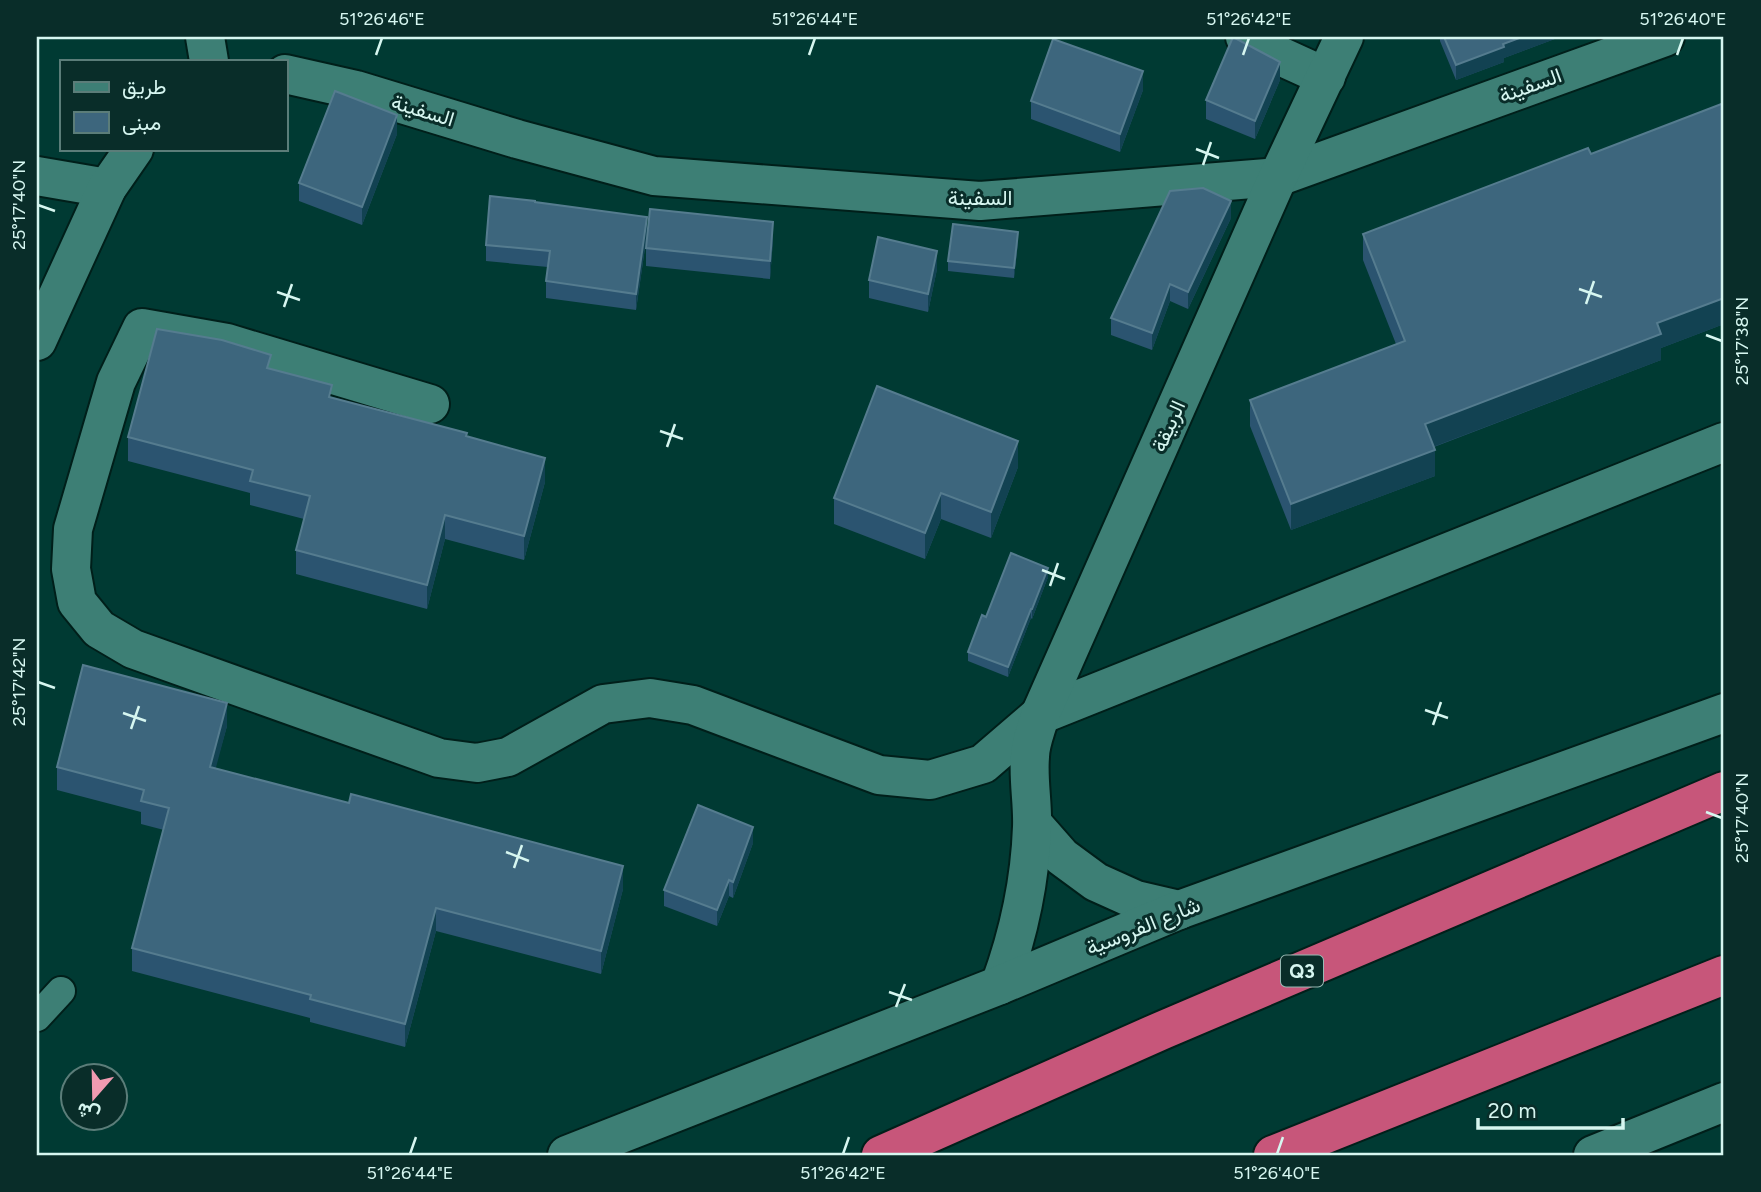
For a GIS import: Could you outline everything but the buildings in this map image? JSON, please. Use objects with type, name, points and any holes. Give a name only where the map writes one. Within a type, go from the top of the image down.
[{"type":"highway","name":"Q3","points":[[881,1155],[1176,1025],[1724,791]]},
{"type":"highway","points":[[1273,1155],[1724,975]]},
{"type":"street","points":[[205,37],[209,60]]},
{"type":"street","points":[[1245,37],[1280,57],[1326,76]]},
{"type":"street","name":"الربيقة","points":[[1000,985],[1014,947],[1030,866],[1033,824],[1030,755],[1040,715],[1278,177],[1344,37]]},
{"type":"street","name":"السفينة","points":[[287,74],[356,90],[517,139],[654,176],[980,201],[1278,177],[1665,37]]},
{"type":"street","points":[[37,341],[107,188],[133,150]]},
{"type":"street","points":[[37,176],[107,188]]},
{"type":"street","points":[[430,404],[226,344],[142,328],[116,382],[73,529],[71,569],[77,602],[99,629],[133,649],[439,758],[477,763],[508,757],[603,704],[650,698],[693,705],[879,775],[930,780],[983,764],[1040,715],[1724,442]]},
{"type":"street","name":"شارع الفروسية","points":[[567,1155],[1000,985],[1179,910],[1724,713]]},
{"type":"street","points":[[1033,824],[1062,857],[1096,882],[1136,900],[1179,910]]},
{"type":"street","points":[[1593,1155],[1724,1102]]},
{"type":"lane","points":[[37,1017],[61,991]]}]
